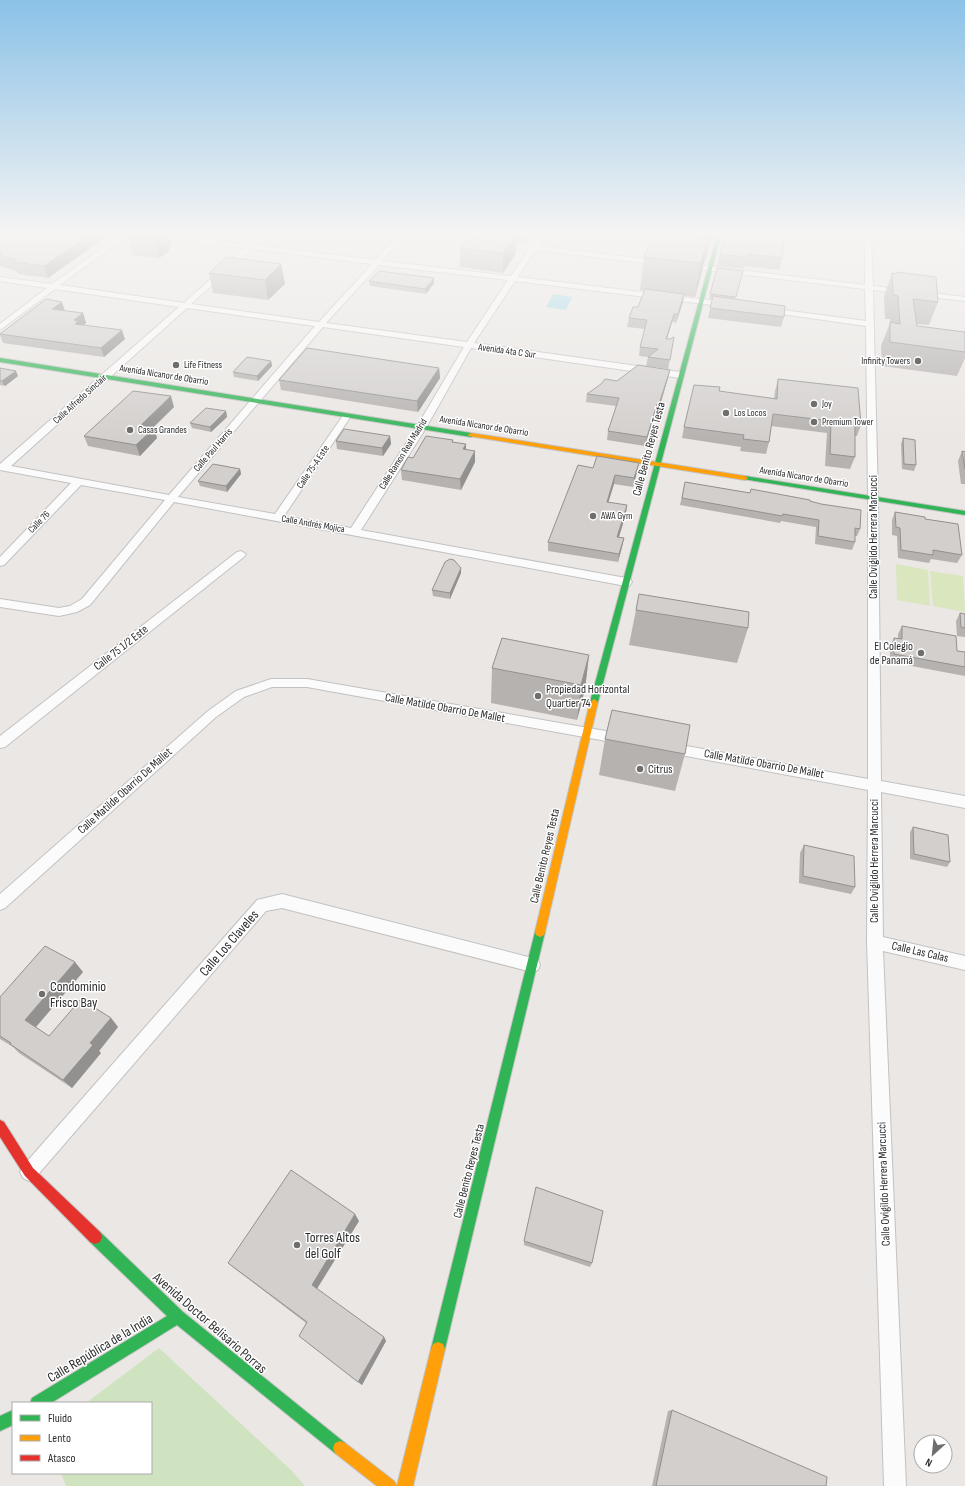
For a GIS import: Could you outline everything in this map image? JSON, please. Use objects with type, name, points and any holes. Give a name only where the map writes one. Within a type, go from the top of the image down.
[{"type":"street","points":[[0,328],[30,304]]},
{"type":"street","name":"Calle Alfredo Sinclair","points":[[1,467],[186,304]]},
{"type":"street","name":"Avenida 4ta C Sur","points":[[188,304],[680,375]]},
{"type":"street","name":"Calle Paul Harris","points":[[0,603],[59,612],[73,610],[86,602],[171,498],[338,304]]},
{"type":"street","name":"Calle Ramon Real Madrid","points":[[354,532],[421,428],[469,345],[495,304]]},
{"type":"street","name":"Calle Benito Reyes Testa","points":[[405,1486],[532,965],[586,733],[699,304]]},
{"type":"street","points":[[727,304],[740,306]]},
{"type":"street","name":"Calle Ovigildo Herrera Marcucci","points":[[870,304],[873,499],[875,942],[895,1486]]},
{"type":"street","points":[[756,308],[870,324]]},
{"type":"street","name":"Avenida Nicanor de Obarrio","points":[[0,360],[421,428],[965,513]]},
{"type":"street","name":"Calle 75-A Este","points":[[278,518],[347,416]]},
{"type":"street","name":"Calle Andrés Mojica","points":[[1,467],[626,582]]},
{"type":"street","name":"Calle 76","points":[[0,563],[79,481]]},
{"type":"street","name":"Calle 75 1/2 Este","points":[[0,743],[241,554]]},
{"type":"street","name":"Calle Matilde Obarrio De Mallet","points":[[0,903],[212,714],[240,694],[271,683],[307,683],[632,741]]},
{"type":"street","name":"Calle Matilde Obarrio De Mallet","points":[[656,745],[965,802]]},
{"type":"street","name":"Calle Los Claveles","points":[[29,1172],[262,905],[282,901],[532,965]]},
{"type":"street","name":"Calle Las Calas","points":[[875,942],[965,963]]},
{"type":"street","name":"Avenida Doctor Belisario Porras","points":[[0,1126],[29,1172],[178,1317],[289,1408],[389,1486]]},
{"type":"street","name":"Calle República de la India","points":[[39,1402],[178,1317]]},
{"type":"street","points":[[0,1424],[12,1418]]},
{"type":"green space","points":[[896,564],[928,570],[930,606],[897,600]]},
{"type":"green space","points":[[930,571],[963,576],[965,612],[933,606]]},
{"type":"green space","points":[[159,1348],[291,1470],[305,1486],[66,1486],[61,1474],[152,1474],[152,1402],[87,1402]]},
{"type":"water","points":[[547,304],[569,304],[566,310],[546,307]]},
{"type":"building","points":[[39,304],[59,304],[52,309],[83,313],[74,320],[78,321],[75,324],[122,330],[101,348],[0,334]]},
{"type":"building","points":[[639,304],[681,304],[678,314],[674,314],[666,339],[674,337],[670,360],[648,357],[658,349],[640,347],[647,320],[629,318],[633,307],[638,307]]},
{"type":"building","points":[[711,304],[773,304],[785,306],[784,317],[710,308]]},
{"type":"building","points":[[899,304],[914,304],[917,326],[965,332],[965,352],[890,342],[890,322],[900,324]]},
{"type":"building","points":[[307,348],[439,368],[417,401],[279,380]]},
{"type":"building","points":[[247,357],[271,361],[257,376],[233,372]]},
{"type":"building","points":[[638,365],[670,370],[659,404],[657,404],[647,437],[608,431],[619,398],[587,394],[601,384],[605,379],[617,381]]},
{"type":"building","points":[[0,368],[16,371],[0,381]]},
{"type":"building","points":[[778,379],[858,388],[861,425],[855,424],[855,457],[830,454],[831,421],[773,414],[769,442],[743,439],[744,435],[684,427],[694,385],[720,387],[719,391],[777,399]]},
{"type":"building","points":[[133,391],[171,396],[141,425],[154,428],[136,445],[84,436]]},
{"type":"building","points":[[206,408],[226,411],[210,427],[190,423]]},
{"type":"building","points":[[344,429],[390,436],[382,448],[336,441]]},
{"type":"building","points":[[426,436],[453,440],[452,442],[466,444],[463,449],[475,451],[460,479],[401,470],[408,457],[413,458]]},
{"type":"building","points":[[903,438],[915,440],[916,465],[904,464]]},
{"type":"building","points":[[962,451],[965,452],[965,469]]},
{"type":"building","points":[[597,456],[639,463],[634,478],[615,475],[607,502],[627,505],[617,537],[624,538],[619,554],[548,542],[578,465],[593,468]]},
{"type":"building","points":[[213,464],[240,469],[226,486],[198,481]]},
{"type":"building","points":[[685,482],[750,493],[751,489],[810,500],[821,504],[861,510],[860,529],[855,528],[855,542],[818,536],[819,520],[783,514],[782,516],[682,498]]},
{"type":"building","points":[[895,512],[925,517],[925,519],[958,524],[962,555],[933,550],[933,555],[901,550],[900,528],[896,527]]},
{"type":"building","points":[[450,559],[454,560],[461,568],[450,593],[432,590],[445,562]]},
{"type":"building","points":[[639,594],[749,612],[748,628],[636,610]]},
{"type":"building","points":[[960,613],[965,614],[965,628],[961,627]]},
{"type":"building","name":"El Colegio de Panamá","points":[[902,626],[956,636],[957,651],[965,652],[965,667],[894,654],[894,638],[902,639]]},
{"type":"building","points":[[502,638],[589,655],[581,685],[492,668]]},
{"type":"building","points":[[612,710],[690,725],[685,754],[605,739]]},
{"type":"building","points":[[913,827],[948,835],[950,862],[914,854]]},
{"type":"building","points":[[804,845],[854,856],[855,887],[803,876]]},
{"type":"building","points":[[45,946],[75,962],[25,1020],[49,1036],[81,999],[111,1018],[90,1043],[93,1045],[63,1080],[0,1036],[0,997]]},
{"type":"building","name":"Torres Altos del Golf","points":[[291,1170],[355,1214],[312,1285],[384,1337],[358,1382],[299,1336],[307,1322],[228,1263]]},
{"type":"building","points":[[536,1187],[603,1211],[592,1263],[524,1241]]},
{"type":"building","points":[[672,1410],[827,1477],[826,1486],[656,1486]]},
{"type":"traffic: fast","points":[[594,702],[700,304]]},
{"type":"traffic: fast","points":[[0,360],[471,435]]},
{"type":"traffic: fast","points":[[745,478],[965,513]]},
{"type":"traffic: fast","points":[[438,1349],[540,932]]},
{"type":"traffic: fast","points":[[95,1237],[178,1317],[340,1448]]},
{"type":"traffic: fast","points":[[39,1402],[178,1317]]},
{"type":"traffic: fast","points":[[0,1424],[12,1418]]},
{"type":"traffic: slow","points":[[471,435],[745,478]]},
{"type":"traffic: slow","points":[[540,932],[594,702]]},
{"type":"traffic: slow","points":[[405,1486],[438,1349]]},
{"type":"traffic: slow","points":[[340,1448],[389,1486]]},
{"type":"traffic: jam","points":[[0,1126],[29,1172],[95,1237]]},
{"type":"place","name":"Infinity Towers","points":[[918,361]]},
{"type":"place","name":"Life Fitness","points":[[176,365]]},
{"type":"place","name":"Joy","points":[[814,404]]},
{"type":"place","name":"Los Locos","points":[[726,413]]},
{"type":"place","name":"Premium Tower","points":[[814,422]]},
{"type":"place","name":"Casas Grandes","points":[[130,430]]},
{"type":"place","name":"AWA Gym","points":[[593,516]]},
{"type":"place","name":"El Colegio de Panamá","points":[[921,653]]},
{"type":"place","name":"Propiedad Horizontal Quartier 74","points":[[538,696]]},
{"type":"place","name":"Citrus","points":[[640,769]]},
{"type":"place","name":"Condominio Frisco Bay","points":[[42,994]]},
{"type":"place","name":"Torres Altos del Golf","points":[[297,1245]]}]
